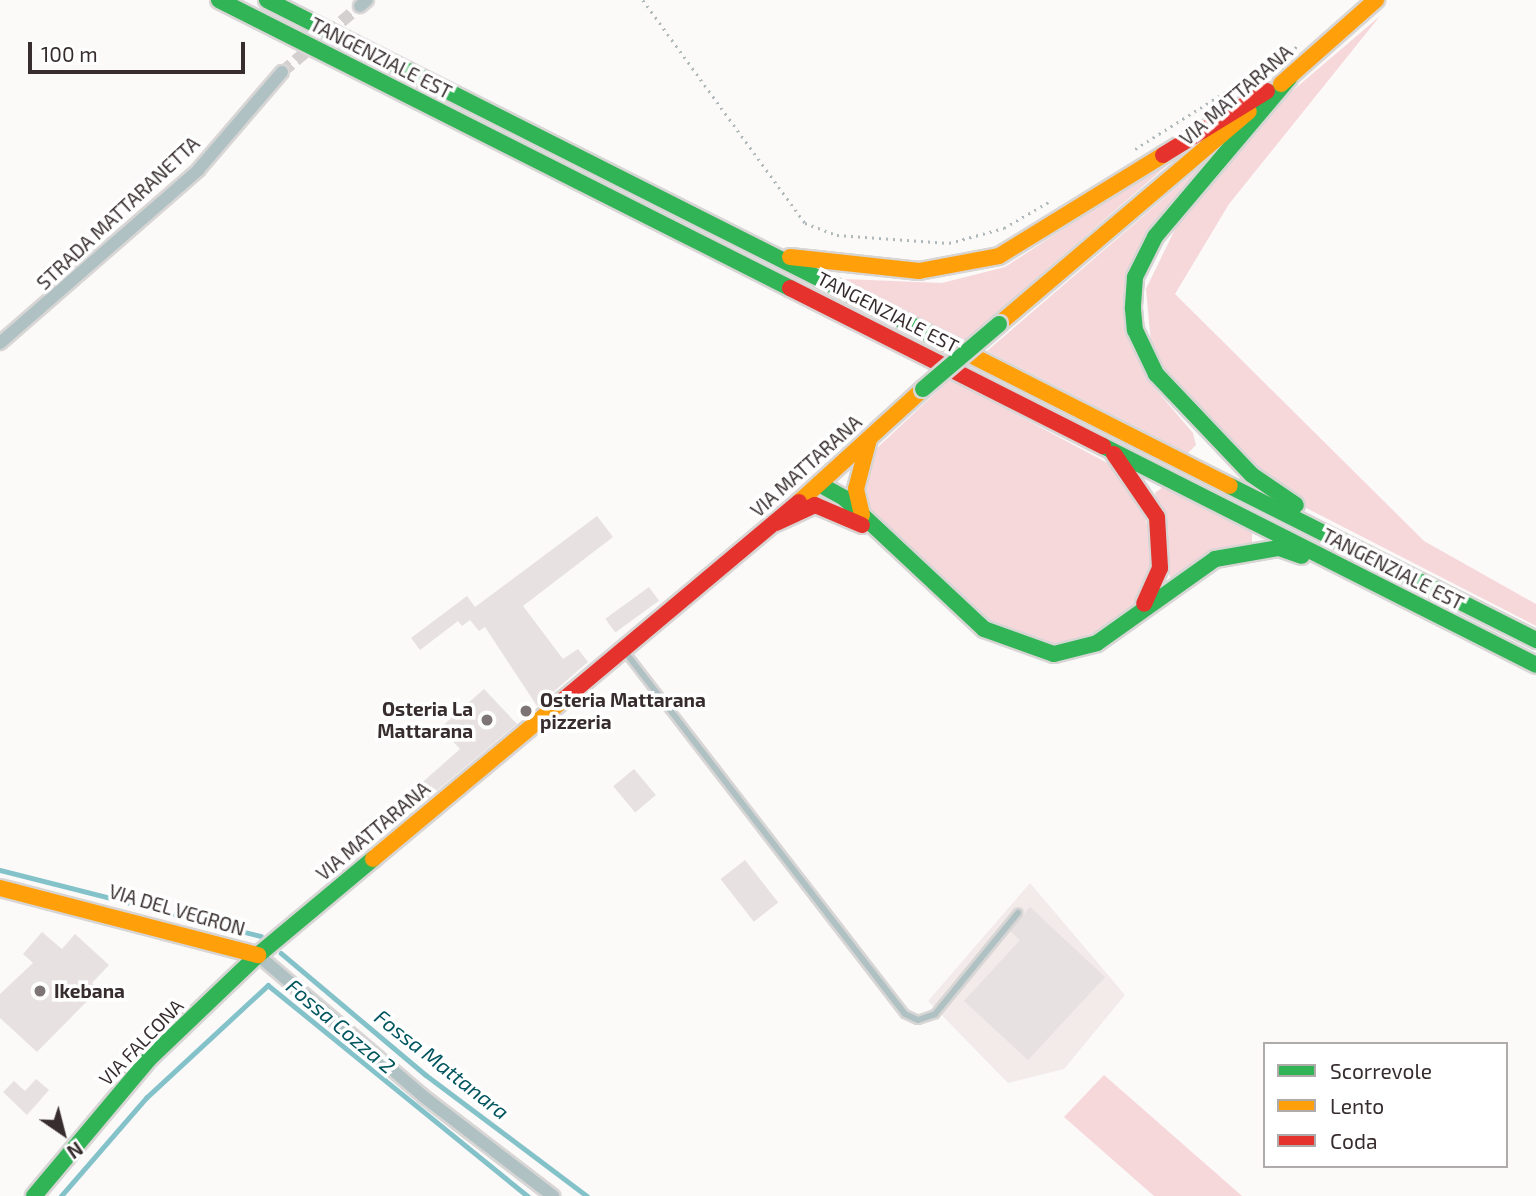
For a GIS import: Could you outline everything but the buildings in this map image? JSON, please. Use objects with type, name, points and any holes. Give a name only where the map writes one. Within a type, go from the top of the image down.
[{"type":"main road","name":"TANGENZIALE EST","points":[[219,0],[1107,446],[1536,665]]},
{"type":"main road","name":"TANGENZIALE EST","points":[[267,0],[1536,640]]},
{"type":"main road","name":"VIA MATTARANA","points":[[258,956],[623,648],[776,523],[923,389],[1376,0]]},
{"type":"main road","points":[[777,255],[919,271],[999,256],[1290,76]]},
{"type":"main road","points":[[1290,76],[1142,256],[1135,277],[1135,330],[1156,374],[1200,426],[1252,475],[1372,557]]},
{"type":"main road","points":[[869,439],[856,489],[872,529]]},
{"type":"main road","points":[[1107,446],[1147,494],[1161,538],[1158,578],[1137,614]]},
{"type":"main road","points":[[819,484],[831,510]]},
{"type":"main road","points":[[819,484],[844,498],[872,529],[984,629],[1011,643],[1054,654],[1073,652],[1097,643],[1215,559],[1279,548],[1402,597]]},
{"type":"main road","points":[[776,523],[799,509],[831,510],[872,529]]},
{"type":"main road","name":"VIA DEL VEGRON","points":[[0,888],[114,913],[258,956]]},
{"type":"main road","name":"VIA FALCONA","points":[[34,1196],[148,1060],[258,956]]},
{"type":"street","name":"STRADA MATTARANETTA","points":[[0,343],[198,170],[282,72]]},
{"type":"street","name":"VIA DEL VEGRON","points":[[258,956],[424,1097],[553,1196]]},
{"type":"lane","points":[[623,648],[905,1014],[918,1020],[935,1014],[1018,913]]},
{"type":"path","points":[[643,0],[805,223],[837,235],[949,243],[1004,228],[1060,195]]},
{"type":"path","points":[[1129,152],[1279,58]]},
{"type":"shaded area","points":[[1380,16],[1229,204],[1175,294],[1424,541],[1536,604],[1536,626],[1281,495],[1158,362],[1151,343],[1146,289],[1179,221],[1264,115]]},
{"type":"shaded area","points":[[1186,149],[963,342],[844,279],[942,283],[1005,267]]},
{"type":"shaded area","points":[[1207,161],[1138,254],[1146,378],[1193,433],[1196,445],[1188,453],[987,351]]},
{"type":"shaded area","points":[[950,379],[1113,466],[1143,503],[1153,558],[1137,603],[1112,626],[1060,645],[1001,630],[865,506],[866,466],[875,450]]},
{"type":"shaded area","points":[[1163,487],[1252,533],[1252,542],[1170,578],[1155,493]]},
{"type":"shaded area","points":[[1030,883],[1125,995],[1064,1069],[1008,1083],[928,1001]]},
{"type":"shaded area","points":[[1104,1075],[1242,1196],[1154,1196],[1064,1117]]},
{"type":"waterway","name":"Fossa Mattanara","points":[[0,870],[261,936]]},
{"type":"waterway","name":"Fossa Mattanara","points":[[281,953],[426,1075],[587,1196]]},
{"type":"waterway","name":"Fossa Cozza 2","points":[[61,1196],[146,1098],[268,985],[528,1196]]},
{"type":"tunnel","points":[[328,33],[360,6]]},
{"type":"tunnel","points":[[282,72],[314,45]]},
{"type":"traffic: fast","points":[[219,0],[790,288]]},
{"type":"traffic: fast","points":[[267,0],[945,342]]},
{"type":"traffic: fast","points":[[1290,77],[1155,237],[1135,277],[1133,309],[1135,330],[1156,374],[1252,475],[1296,505]]},
{"type":"traffic: fast","points":[[923,389],[999,324]]},
{"type":"traffic: fast","points":[[1103,446],[1536,665]]},
{"type":"traffic: fast","points":[[819,484],[844,498],[984,629],[1054,654],[1097,643],[1215,559],[1279,548],[1302,556]]},
{"type":"traffic: fast","points":[[1230,486],[1536,640]]},
{"type":"traffic: fast","points":[[34,1196],[148,1060],[258,955],[373,859]]},
{"type":"traffic: slow","points":[[1281,84],[1376,0]]},
{"type":"traffic: slow","points":[[999,324],[1249,111]]},
{"type":"traffic: slow","points":[[790,257],[919,271],[999,256],[1163,155]]},
{"type":"traffic: slow","points":[[945,342],[1230,486]]},
{"type":"traffic: slow","points":[[799,502],[923,389]]},
{"type":"traffic: slow","points":[[862,515],[856,489],[869,439]]},
{"type":"traffic: slow","points":[[373,859],[563,700]]},
{"type":"traffic: slow","points":[[0,888],[258,955]]},
{"type":"traffic: jam","points":[[1163,155],[1267,91]]},
{"type":"traffic: jam","points":[[790,288],[1103,446]]},
{"type":"traffic: jam","points":[[1114,454],[1157,517],[1160,568],[1144,604]]},
{"type":"traffic: jam","points":[[563,700],[799,502]]},
{"type":"traffic: jam","points":[[776,523],[815,505],[862,525]]},
{"type":"place","name":"Osteria Mattarana pizzeria","points":[[526,711]]},
{"type":"place","name":"Osteria La Mattarana","points":[[487,720]]},
{"type":"place","name":"Ikebana","points":[[40,991]]}]
